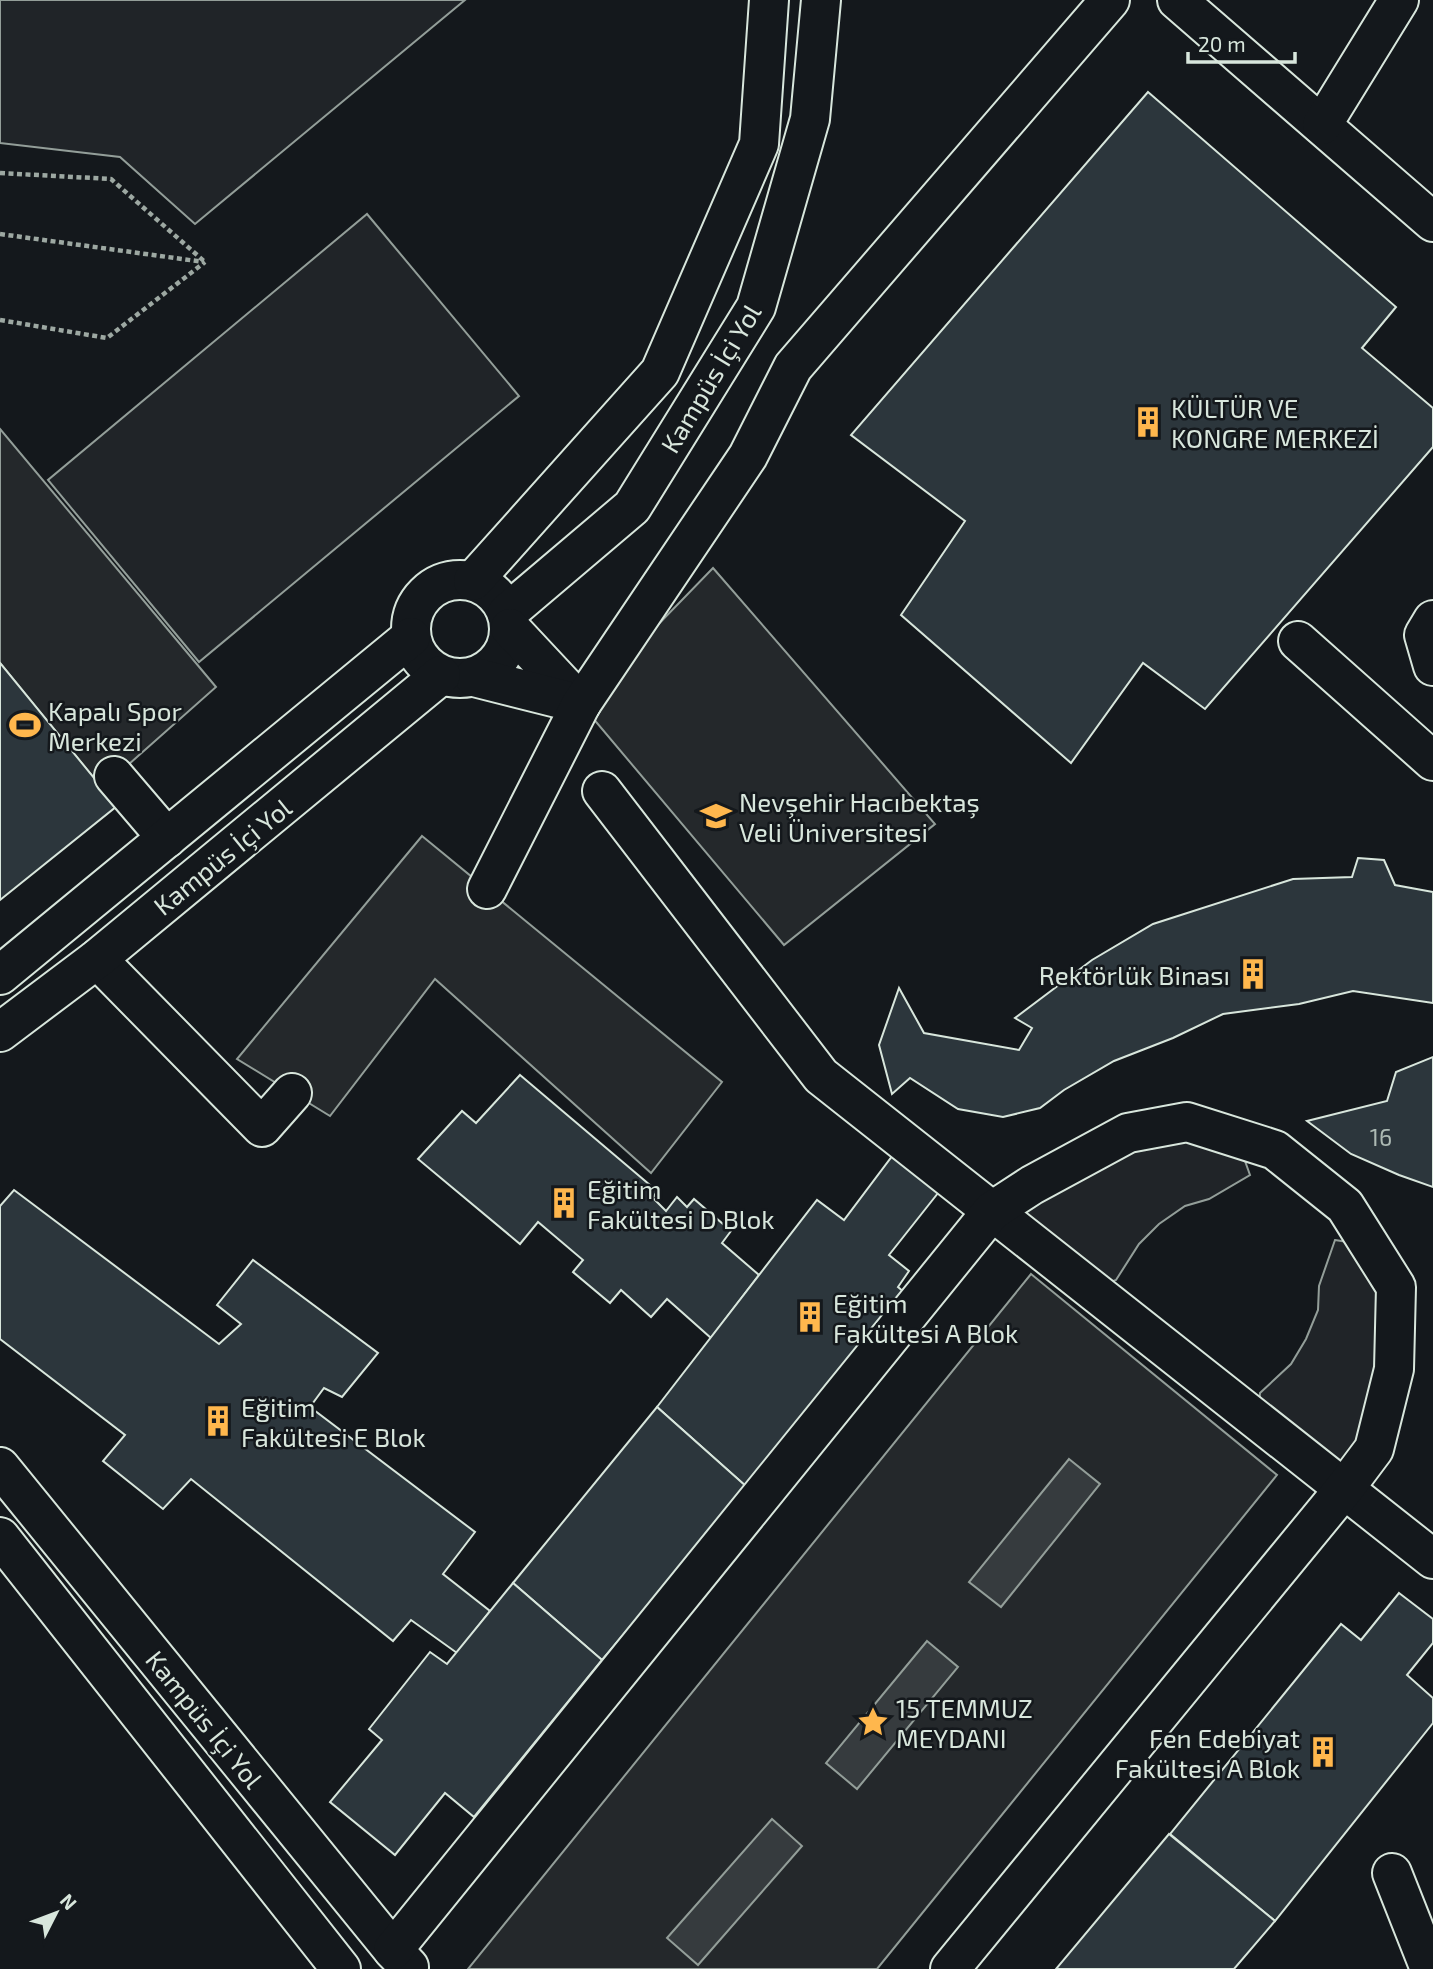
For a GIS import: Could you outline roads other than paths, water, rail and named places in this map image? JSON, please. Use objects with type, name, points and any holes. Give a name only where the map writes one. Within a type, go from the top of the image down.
[{"type":"street","name":"Kampüs İçi Yol","points":[[473,581],[660,372],[759,144],[769,0]]},
{"type":"street","name":"Kampüs İçi Yol","points":[[508,620],[632,507],[755,307],[810,119],[821,0]]},
{"type":"street","points":[[487,889],[581,704],[748,456],[793,367],[1110,0]]},
{"type":"street","points":[[1177,0],[1433,222]]},
{"type":"street","points":[[1322,125],[1399,0]]},
{"type":"street","points":[[457,579],[473,581],[489,588],[500,599],[508,620],[581,704],[458,676],[427,666],[416,653],[411,637],[410,621],[416,605],[426,591],[440,582],[457,579]]},
{"type":"street","points":[[458,676],[489,669],[500,658],[507,644],[508,620]]},
{"type":"street","points":[[1433,620],[1424,635],[1433,666]]},
{"type":"street","name":"Kampüs İçi Yol","points":[[0,975],[411,637]]},
{"type":"street","points":[[1298,641],[1433,761]]},
{"type":"street","name":"Kampüs İçi Yol","points":[[0,1032],[458,676]]},
{"type":"street","points":[[114,776],[167,838]]},
{"type":"street","points":[[602,791],[821,1076],[1433,1559]]},
{"type":"street","points":[[97,958],[262,1127],[292,1093]]},
{"type":"street","points":[[402,1960],[992,1210],[1128,1133],[1187,1122],[1275,1150],[1345,1206],[1396,1287],[1394,1369],[1374,1449],[950,1969]]},
{"type":"street","name":"Kampüs İçi Yol","points":[[0,1467],[402,1960]]},
{"type":"street","name":"Kampüs İçi Yol","points":[[0,1538],[341,1969]]},
{"type":"street","points":[[1392,1873],[1430,1969]]},
{"type":"place","name":"KÜLTÜR VE KONGRE MERKEZİ","points":[[1148,422]]},
{"type":"place","name":"Kapalı Spor Merkezi","points":[[25,725]]},
{"type":"place","name":"Nevşehir Hacıbektaş Veli Üniversitesi","points":[[716,816]]},
{"type":"place","name":"Rektörlük Binası","points":[[1253,974]]},
{"type":"place","name":"Eğitim Fakültesi D Blok","points":[[564,1203]]},
{"type":"place","name":"Eğitim Fakültesi A Blok","points":[[810,1317]]},
{"type":"place","name":"Eğitim Fakültesi E Blok","points":[[218,1421]]},
{"type":"place","name":"15 TEMMUZ MEYDANI","points":[[873,1722]]},
{"type":"place","name":"Fen Edebiyat Fakültesi A Blok","points":[[1323,1752]]}]
